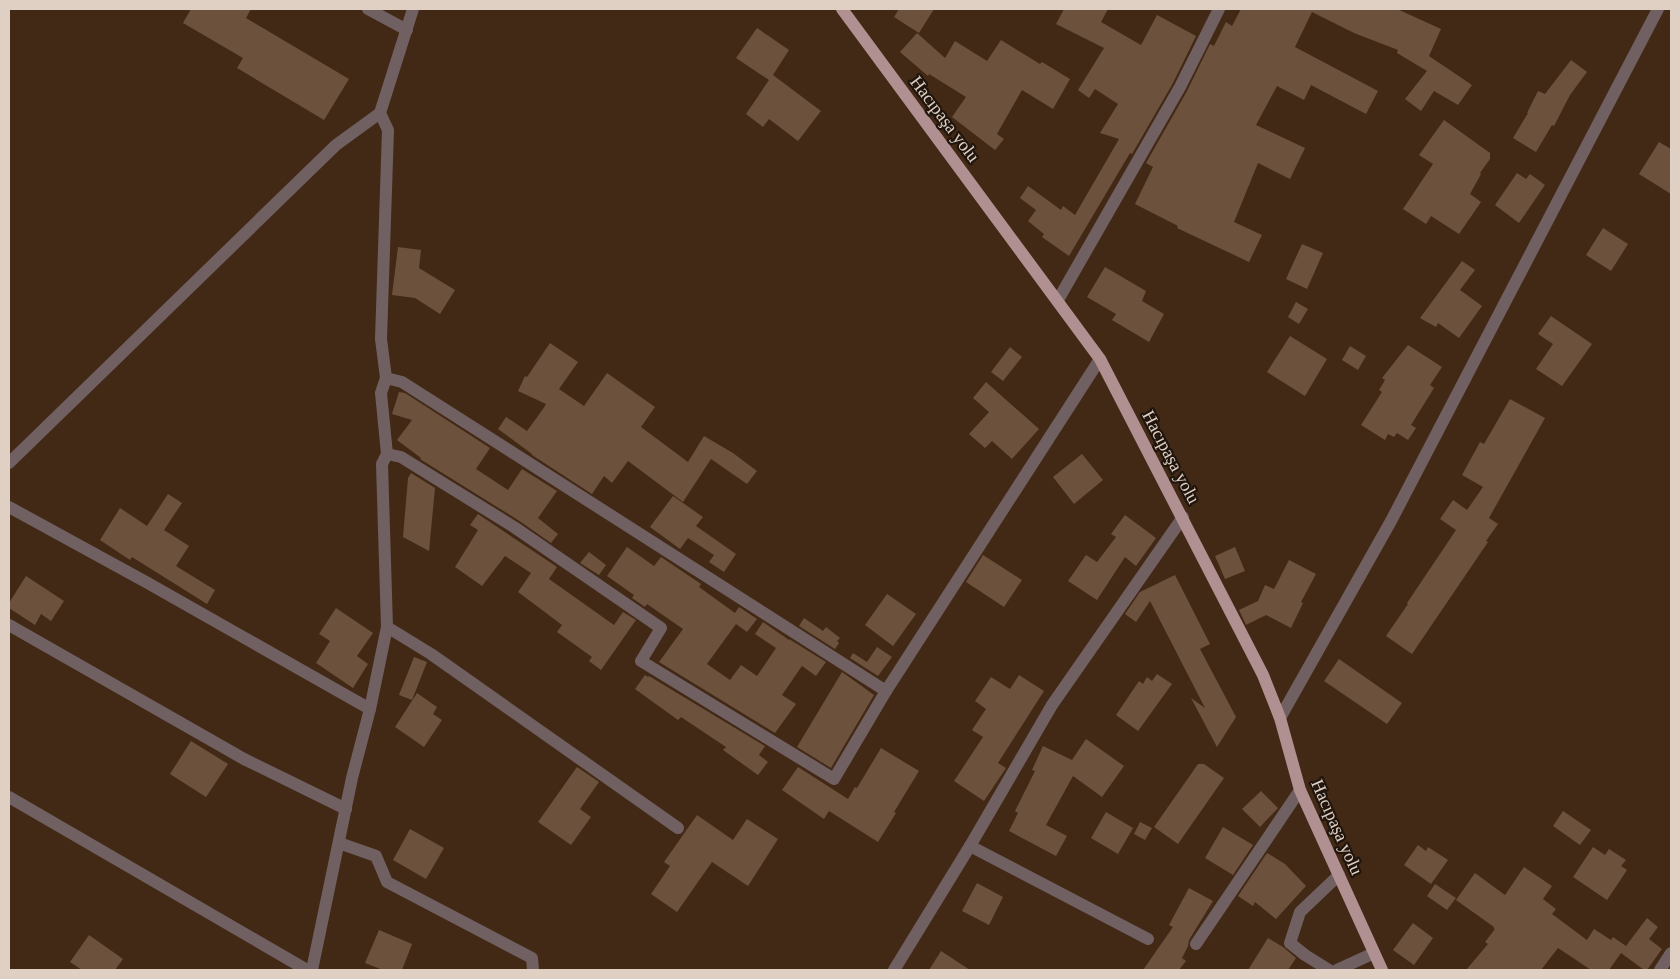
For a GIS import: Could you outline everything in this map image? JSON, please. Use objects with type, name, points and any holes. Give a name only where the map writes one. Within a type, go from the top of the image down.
[{"type":"main road","name":"Hacıpaşa yolu","points":[[842,9],[1100,359],[1263,674],[1280,718],[1300,790],[1382,970]]},
{"type":"street","points":[[368,9],[407,30]]},
{"type":"street","points":[[9,463],[336,145],[380,113],[414,9]]},
{"type":"street","points":[[1058,300],[1180,87],[1219,9]]},
{"type":"street","points":[[1280,718],[1391,521],[1658,9]]},
{"type":"street","points":[[312,970],[352,778],[370,710],[387,627],[382,464],[387,454],[381,393],[386,378],[381,339],[388,130],[380,113]]},
{"type":"street","points":[[387,454],[401,457],[514,527],[661,628],[642,661],[834,779],[886,691],[1100,359]]},
{"type":"street","points":[[386,378],[402,382],[886,691]]},
{"type":"street","points":[[9,507],[146,582],[370,710]]},
{"type":"street","points":[[894,970],[970,846],[1052,705],[1183,518]]},
{"type":"street","points":[[9,625],[244,759],[346,810]]},
{"type":"street","points":[[387,627],[431,654],[678,828]]},
{"type":"street","points":[[1196,944],[1300,790]]},
{"type":"street","points":[[9,798],[306,970]]},
{"type":"street","points":[[339,843],[376,856],[387,882],[532,958],[533,970]]},
{"type":"street","points":[[970,846],[1148,939]]},
{"type":"street","points":[[1329,970],[1290,943],[1300,912],[1338,875]]},
{"type":"street","points":[[1337,970],[1374,953]]},
{"type":"street","points":[[1660,970],[1671,953]]},
{"type":"building","points":[[191,9],[251,9],[246,18],[349,79],[324,120],[237,68],[243,58],[183,23]]},
{"type":"building","points":[[899,9],[934,9],[919,33],[894,17]]},
{"type":"building","points":[[1064,9],[1108,9],[1101,22],[1141,45],[1157,15],[1196,36],[1173,83],[1069,256],[1042,237],[1044,234],[1028,221],[1036,210],[1020,198],[1028,186],[1061,210],[1063,206],[1075,215],[1119,139],[1100,133],[1118,104],[1095,89],[1089,98],[1078,90],[1104,48],[1056,24]]},
{"type":"building","points":[[1241,9],[1397,9],[1441,29],[1429,56],[1472,85],[1458,105],[1434,91],[1421,111],[1405,99],[1427,71],[1397,53],[1398,50],[1354,33],[1312,12],[1295,47],[1378,91],[1366,114],[1311,85],[1304,100],[1277,86],[1256,125],[1305,148],[1290,179],[1258,163],[1234,222],[1262,235],[1249,262],[1177,228],[1178,226],[1135,204],[1153,167],[1146,163],[1187,91],[1210,44],[1214,46],[1226,22],[1232,26]]},
{"type":"building","points":[[757,28],[789,50],[773,75],[821,111],[798,141],[769,119],[763,127],[746,114],[769,80],[736,58]]},
{"type":"building","points":[[917,33],[945,58],[955,41],[987,61],[1001,40],[1040,64],[1042,62],[1070,79],[1053,109],[1022,90],[997,134],[1004,139],[995,150],[952,117],[966,97],[929,74],[928,76],[900,52]]},
{"type":"building","points":[[1571,60],[1587,72],[1570,95],[1554,126],[1552,125],[1536,152],[1513,138],[1528,113],[1538,91],[1545,94]]},
{"type":"building","points":[[1444,120],[1490,153],[1490,159],[1480,173],[1470,194],[1481,202],[1459,234],[1431,216],[1426,224],[1403,209],[1433,164],[1419,155]]},
{"type":"building","points":[[1659,142],[1671,149],[1671,194],[1639,174]]},
{"type":"building","points":[[1517,173],[1526,179],[1530,174],[1545,185],[1519,223],[1495,205]]},
{"type":"building","points":[[1603,228],[1628,244],[1611,271],[1586,255]]},
{"type":"building","points":[[1302,244],[1323,253],[1307,289],[1286,279]]},
{"type":"building","points":[[398,247],[421,250],[419,268],[455,290],[440,314],[415,298],[392,295]]},
{"type":"building","points":[[1462,261],[1475,270],[1460,290],[1482,306],[1459,338],[1438,323],[1436,327],[1420,318]]},
{"type":"building","points":[[1105,267],[1146,291],[1142,301],[1164,314],[1149,342],[1112,320],[1116,314],[1087,297]]},
{"type":"building","points":[[1296,302],[1308,309],[1299,324],[1288,317]]},
{"type":"building","points":[[1551,316],[1592,344],[1562,386],[1536,369],[1553,344],[1538,334]]},
{"type":"building","points":[[1290,336],[1327,359],[1305,396],[1267,372]]},
{"type":"building","points":[[550,343],[578,362],[559,389],[584,406],[607,373],[655,407],[641,427],[688,462],[704,436],[733,453],[757,471],[747,484],[711,459],[683,502],[628,461],[612,483],[604,476],[592,494],[532,455],[498,429],[506,417],[527,431],[543,409],[546,404],[518,391],[525,376],[527,377]]},
{"type":"building","points":[[1408,345],[1442,367],[1430,385],[1434,388],[1411,425],[1416,428],[1408,440],[1397,433],[1394,437],[1388,434],[1385,440],[1361,425],[1382,392],[1379,390],[1385,380],[1382,378]]},
{"type":"building","points":[[1350,346],[1366,356],[1358,370],[1342,360]]},
{"type":"building","points":[[1010,347],[1022,357],[1003,381],[991,372]]},
{"type":"building","points":[[986,382],[1039,429],[1012,459],[992,441],[985,448],[969,434],[989,412],[973,398]]},
{"type":"building","points":[[399,392],[405,393],[490,448],[476,469],[508,490],[522,469],[557,491],[538,518],[558,534],[551,543],[518,520],[420,459],[397,440],[412,420],[392,414]]},
{"type":"building","points":[[1510,399],[1545,418],[1489,518],[1498,524],[1486,541],[1488,542],[1412,654],[1386,636],[1456,530],[1440,519],[1453,500],[1467,510],[1483,487],[1462,475],[1480,442],[1484,444]]},
{"type":"building","points":[[1082,454],[1103,480],[1074,504],[1053,477]]},
{"type":"building","points":[[411,473],[435,488],[429,551],[403,537],[408,478]]},
{"type":"building","points":[[168,494],[182,503],[164,530],[189,546],[176,566],[215,590],[207,604],[132,557],[130,560],[100,540],[120,508],[147,526]]},
{"type":"building","points":[[673,496],[703,517],[696,526],[736,554],[724,572],[709,562],[714,555],[688,538],[680,549],[650,527]]},
{"type":"building","points":[[478,514],[557,567],[549,579],[614,625],[623,612],[636,620],[601,670],[589,661],[592,657],[557,632],[562,625],[518,592],[531,573],[505,556],[482,586],[455,567],[478,530],[470,525]]},
{"type":"building","points":[[1125,515],[1156,538],[1136,566],[1125,557],[1097,600],[1068,581],[1086,555],[1097,562],[1116,537],[1111,534]]},
{"type":"building","points":[[627,547],[654,566],[661,557],[701,584],[699,587],[735,613],[739,607],[757,619],[747,632],[736,624],[707,664],[730,680],[741,665],[757,676],[776,648],[755,634],[763,622],[826,662],[816,676],[802,666],[782,695],[796,704],[775,733],[659,662],[683,629],[647,604],[645,607],[632,598],[634,595],[607,576]]},
{"type":"building","points":[[1235,547],[1245,571],[1225,579],[1215,556]]},
{"type":"building","points":[[589,552],[606,565],[599,575],[580,563]]},
{"type":"building","points":[[983,555],[1022,580],[1004,607],[966,582]]},
{"type":"building","points":[[1289,560],[1316,574],[1301,602],[1303,603],[1291,628],[1266,615],[1246,625],[1239,610],[1258,601],[1265,585],[1274,589]]},
{"type":"building","points":[[1175,575],[1210,644],[1200,649],[1236,717],[1217,747],[1191,698],[1205,708],[1150,601],[1136,622],[1125,614],[1140,592]]},
{"type":"building","points":[[26,576],[64,601],[51,621],[41,614],[35,625],[9,608],[9,603]]},
{"type":"building","points":[[887,594],[916,614],[893,646],[865,625]]},
{"type":"building","points":[[336,608],[373,633],[357,656],[368,664],[353,688],[316,663],[330,641],[319,634]]},
{"type":"building","points":[[804,618],[823,631],[826,627],[840,638],[835,649],[799,626]]},
{"type":"building","points":[[877,647],[892,657],[878,676],[850,658],[853,653],[867,662]]},
{"type":"building","points":[[414,657],[427,662],[412,700],[399,695]]},
{"type":"building","points":[[1339,659],[1402,703],[1387,724],[1324,681]]},
{"type":"building","points":[[842,672],[874,695],[831,768],[797,747]]},
{"type":"building","points":[[1157,674],[1172,684],[1138,731],[1116,715],[1139,681],[1143,684],[1147,677],[1152,681]]},
{"type":"building","points":[[645,675],[765,746],[759,755],[768,762],[758,775],[723,750],[726,747],[681,717],[678,720],[635,689]]},
{"type":"building","points":[[1019,675],[1044,691],[998,763],[1006,768],[984,801],[954,781],[983,737],[972,730],[986,709],[975,701],[991,677],[1010,689]]},
{"type":"building","points":[[417,693],[437,707],[433,714],[442,720],[424,747],[395,727]]},
{"type":"building","points":[[1086,739],[1124,766],[1102,797],[1073,776],[1046,825],[1067,836],[1056,856],[1009,831],[1018,813],[1015,811],[1035,771],[1032,770],[1043,746],[1072,760]]},
{"type":"building","points":[[191,741],[228,764],[206,797],[170,774]]},
{"type":"building","points":[[881,748],[919,771],[878,842],[829,811],[824,819],[782,790],[798,767],[848,799],[855,787],[857,788]]},
{"type":"building","points":[[1198,764],[1204,764],[1224,778],[1178,844],[1154,827]]},
{"type":"building","points":[[577,767],[599,782],[580,809],[591,817],[571,845],[538,822]]},
{"type":"building","points":[[1261,791],[1278,808],[1260,827],[1242,809]]},
{"type":"building","points":[[1563,811],[1591,830],[1580,845],[1553,826]]},
{"type":"building","points":[[1106,812],[1133,828],[1118,854],[1091,838]]},
{"type":"building","points":[[697,815],[733,840],[747,819],[778,839],[748,886],[712,862],[677,912],[651,894],[670,866],[664,862]]},
{"type":"building","points":[[1140,822],[1152,828],[1145,840],[1134,834]]},
{"type":"building","points":[[1223,827],[1253,845],[1233,875],[1205,858]]},
{"type":"building","points":[[410,829],[444,848],[426,879],[393,860]]},
{"type":"building","points":[[1418,845],[1426,851],[1428,847],[1448,860],[1431,884],[1404,865]]},
{"type":"building","points":[[1593,847],[1605,855],[1609,849],[1626,860],[1621,866],[1627,870],[1607,900],[1573,877]]},
{"type":"building","points":[[1267,853],[1285,864],[1306,886],[1276,919],[1255,902],[1253,906],[1238,896]]},
{"type":"building","points":[[1524,867],[1552,886],[1543,899],[1556,909],[1552,914],[1587,940],[1594,929],[1611,940],[1613,937],[1626,946],[1647,918],[1658,927],[1649,939],[1662,949],[1647,970],[1644,970],[1621,953],[1609,970],[1591,970],[1558,948],[1541,970],[1466,970],[1488,944],[1485,942],[1495,929],[1456,900],[1475,873],[1505,895]]},
{"type":"building","points":[[977,883],[1003,897],[989,925],[962,911]]},
{"type":"building","points":[[1435,884],[1456,898],[1447,910],[1427,896]]},
{"type":"building","points":[[1189,888],[1213,901],[1189,940],[1182,958],[1186,961],[1179,970],[1143,970],[1173,927],[1169,925]]},
{"type":"building","points":[[1413,923],[1433,938],[1414,965],[1393,950]]},
{"type":"building","points":[[379,930],[412,944],[402,970],[383,970],[365,963]]},
{"type":"building","points":[[89,935],[123,959],[115,970],[82,970],[70,962]]},
{"type":"building","points":[[1268,938],[1296,958],[1288,970],[1248,970]]},
{"type":"building","points":[[941,951],[970,970],[929,970]]}]
